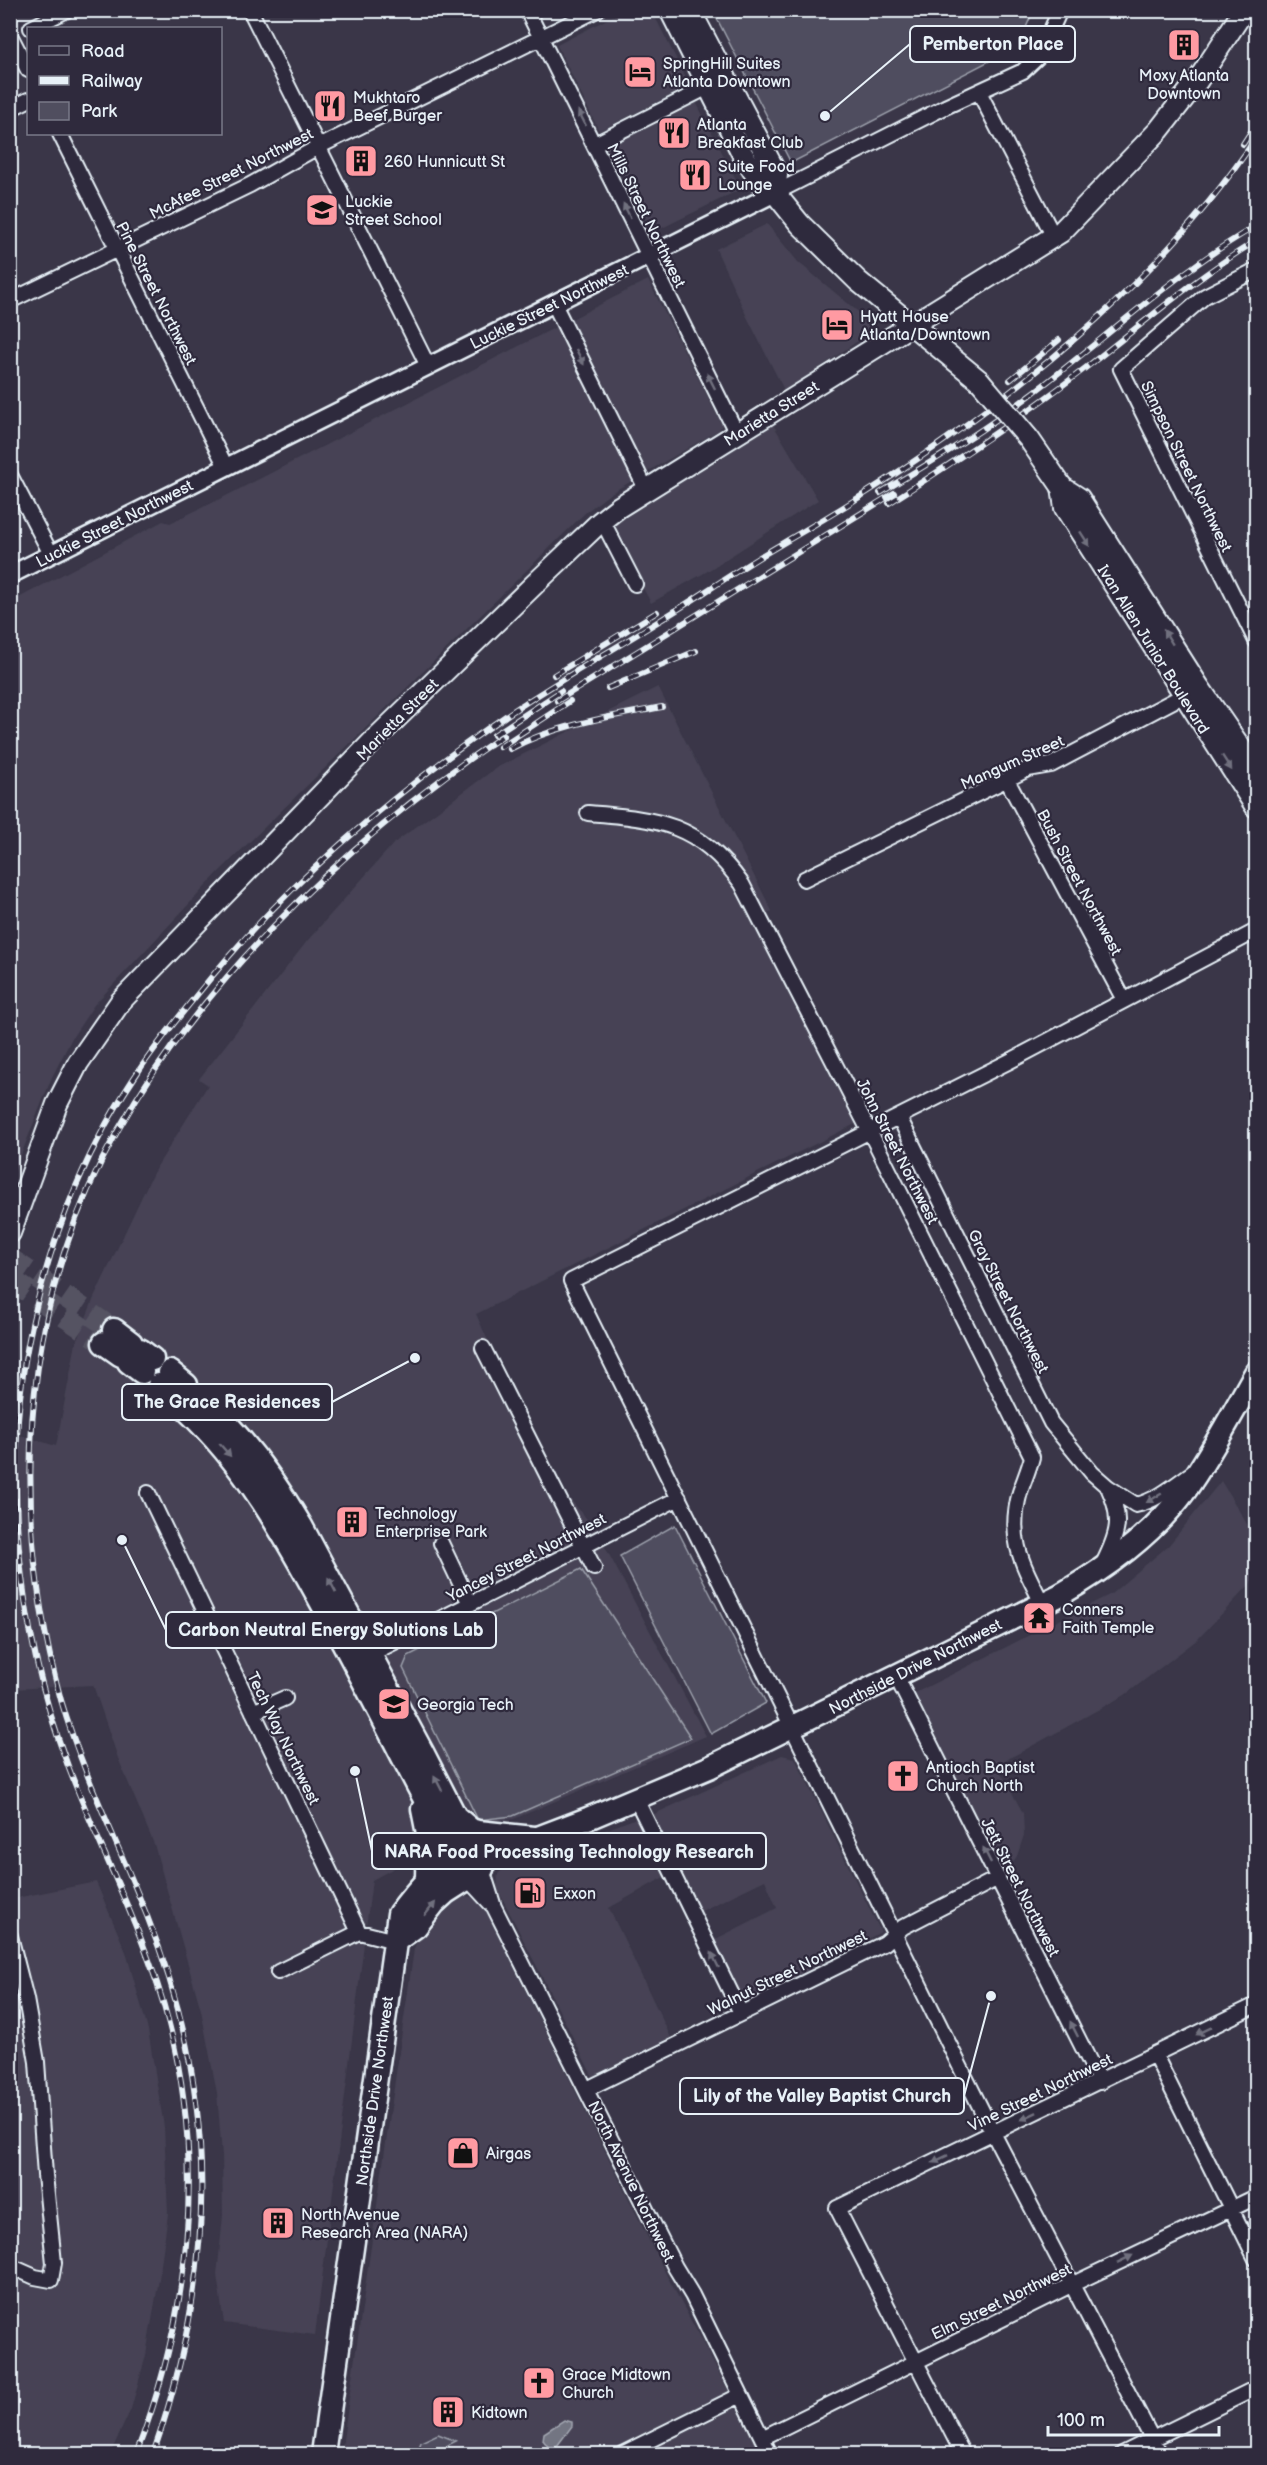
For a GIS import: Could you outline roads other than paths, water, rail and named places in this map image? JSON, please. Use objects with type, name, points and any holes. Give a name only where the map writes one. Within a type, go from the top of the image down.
[{"type":"highway","name":"North Avenue Northwest","points":[[150,1368],[246,1446],[284,1497],[362,1659],[417,1781],[474,1863]]},
{"type":"highway","name":"North Avenue Northwest","points":[[362,1659],[454,1815],[474,1863]]},
{"type":"highway","points":[[417,1781],[428,1834],[427,1878]]},
{"type":"highway","points":[[454,1815],[471,1830],[534,1838]]},
{"type":"highway","name":"Northside Drive Northwest","points":[[323,2454],[399,1914],[427,1878],[474,1863]]},
{"type":"highway","name":"Northside Drive Northwest","points":[[395,1941],[416,1926],[434,1903],[474,1863]]},
{"type":"main road","name":"Ivan Allen Junior Boulevard","points":[[670,10],[708,87],[761,183],[776,193],[800,224],[858,280],[980,381],[1018,424],[1062,487],[1079,498],[1257,807]]},
{"type":"main road","name":"Ivan Allen Junior Boulevard","points":[[690,10],[777,175],[776,193]]},
{"type":"main road","name":"Marietta Street","points":[[10,1233],[57,1104],[78,1063],[121,1001],[375,739],[602,520],[646,489],[1054,237],[1085,210],[1159,130],[1198,80],[1245,10]]},
{"type":"main road","name":"Ivan Allen Junior Boulevard","points":[[1192,691],[1257,770]]},
{"type":"main road","name":"Northside Drive Northwest","points":[[474,1863],[710,1767],[1042,1603],[1101,1569],[1141,1539],[1185,1491],[1212,1450],[1257,1372]]},
{"type":"street","points":[[34,27],[67,10]]},
{"type":"street","points":[[250,10],[428,366]]},
{"type":"street","name":"Mills Street Northwest","points":[[527,10],[737,434]]},
{"type":"street","name":"McAfee Street Northwest","points":[[10,301],[250,185],[318,147],[597,10]]},
{"type":"street","name":"Luckie Street Northwest","points":[[10,575],[1023,72],[1046,45],[1060,10]]},
{"type":"street","points":[[27,30],[11,37],[27,68]]},
{"type":"street","points":[[594,144],[708,87]]},
{"type":"street","points":[[979,92],[1054,237]]},
{"type":"street","points":[[10,109],[27,100]]},
{"type":"street","name":"Pine Street Northwest","points":[[60,135],[226,467]]},
{"type":"street","name":"Simpson Street Northwest","points":[[1257,270],[1205,296],[1121,369],[1257,641]]},
{"type":"street","points":[[554,304],[646,489]]},
{"type":"street","points":[[10,475],[51,554]]},
{"type":"street","points":[[602,520],[635,584]]},
{"type":"street","name":"Mangum Street","points":[[804,879],[1028,769],[1051,765],[1192,691]]},
{"type":"street","name":"Bush Street Northwest","points":[[1007,780],[1124,1000]]},
{"type":"street","name":"John Street Northwest","points":[[588,813],[642,818],[688,833],[707,843],[726,861],[742,884],[870,1131],[1032,1456],[1020,1493],[1015,1526],[1016,1546],[1042,1603]]},
{"type":"street","points":[[1160,2454],[993,2133],[572,1281],[1010,1061],[1257,931]]},
{"type":"street","name":"Gray Street Northwest","points":[[899,1117],[1052,1423],[1092,1473],[1108,1487],[1136,1505],[1144,1503],[1198,1469]]},
{"type":"street","points":[[483,1348],[594,1568]]},
{"type":"street","points":[[1101,1569],[1114,1542],[1117,1528],[1118,1514],[1108,1487]]},
{"type":"street","name":"Tech Way Northwest","points":[[148,1493],[359,1932]]},
{"type":"street","name":"Yancey Street Northwest","points":[[362,1659],[679,1498]]},
{"type":"street","points":[[441,1543],[470,1604]]},
{"type":"street","name":"Jett Street Northwest","points":[[896,1676],[1100,2082]]},
{"type":"street","points":[[253,1712],[285,1698]]},
{"type":"street","points":[[636,1799],[741,2013]]},
{"type":"street","name":"North Avenue Northwest","points":[[474,1863],[494,1907],[770,2454]]},
{"type":"street","name":"Walnut Street Northwest","points":[[587,2090],[885,1943],[903,1927],[998,1878]]},
{"type":"street","points":[[278,1972],[359,1932],[395,1941]]},
{"type":"street","points":[[10,1936],[26,2000],[37,2062],[54,2263],[51,2280],[35,2277],[10,2266]]},
{"type":"street","name":"Vine Street Northwest","points":[[916,2363],[837,2208],[1257,2005]]},
{"type":"street","points":[[1155,2055],[1257,2259]]},
{"type":"street","name":"Elm Street Northwest","points":[[762,2438],[1073,2284],[1257,2197]]},
{"type":"street","points":[[916,2363],[963,2454]]},
{"type":"street","points":[[1122,2454],[1257,2388]]},
{"type":"street","points":[[622,2454],[741,2395]]},
{"type":"water","points":[[564,2420],[572,2422],[572,2426],[557,2446],[549,2448],[543,2440],[544,2433]]},
{"type":"tunnel","points":[[10,1259],[114,1330]]},
{"type":"tunnel","points":[[10,1279],[104,1343]]},
{"type":"railway","points":[[1243,144],[1256,124]]},
{"type":"railway","points":[[136,2454],[169,2350],[179,2296],[186,2242],[189,2187],[187,2132],[180,2078],[169,2024],[159,1991],[136,1926],[68,1766],[50,1713],[25,1602],[16,1488],[17,1431],[23,1375],[33,1320],[51,1253],[90,1156],[123,1095],[148,1057],[182,1013],[265,916],[342,843],[424,775],[510,713],[858,498],[969,423],[1023,382],[1126,292],[1174,243],[1217,192],[1256,138]]},
{"type":"railway","points":[[880,493],[993,422],[1168,285],[1256,226]]},
{"type":"railway","points":[[889,503],[965,454],[1039,402],[1191,285],[1256,241]]},
{"type":"railway","points":[[1010,380],[1059,340]]},
{"type":"railway","points":[[557,701],[894,493]]},
{"type":"railway","points":[[554,675],[657,612]]},
{"type":"railway","points":[[608,688],[696,651]]},
{"type":"railway","points":[[494,735],[561,691]]},
{"type":"railway","points":[[500,747],[570,701]]},
{"type":"railway","points":[[510,749],[565,727],[662,707]]},
{"type":"railway","points":[[153,2454],[174,2386],[189,2318],[198,2251],[201,2185],[198,2118],[188,2051],[171,1984],[147,1916],[101,1809],[70,1728],[48,1645],[38,1589],[32,1532],[30,1475],[39,1361],[50,1305],[65,1250],[96,1173],[137,1099],[186,1027],[243,959],[305,895],[370,836],[437,783],[504,735]]},
{"type":"place","name":"Moxy Atlanta Downtown","points":[[1184,45]]},
{"type":"place","name":"SpringHill Suites Atlanta Downtown","points":[[640,72]]},
{"type":"place","name":"Mukhtaro Beef Burger","points":[[330,106]]},
{"type":"place","name":"Pemberton Place","points":[[825,116]]},
{"type":"place","name":"Atlanta Breakfast Club","points":[[674,133]]},
{"type":"place","name":"260 Hunnicutt St","points":[[361,161]]},
{"type":"place","name":"Suite Food Lounge","points":[[695,175]]},
{"type":"place","name":"Luckie Street School","points":[[322,210]]},
{"type":"place","name":"Hyatt House Atlanta/Downtown","points":[[837,325]]},
{"type":"place","name":"The Grace Residences","points":[[415,1358]]},
{"type":"place","name":"Technology Enterprise Park","points":[[352,1522]]},
{"type":"place","name":"Carbon Neutral Energy Solutions Lab","points":[[122,1540]]},
{"type":"place","name":"Conners Faith Temple","points":[[1039,1618]]},
{"type":"place","name":"Georgia Tech","points":[[394,1704]]},
{"type":"place","name":"NARA Food Processing Technology Research","points":[[355,1771]]},
{"type":"place","name":"Antioch Baptist Church North","points":[[903,1776]]},
{"type":"place","name":"Exxon","points":[[530,1893]]},
{"type":"place","name":"Lily of the Valley Baptist Church","points":[[991,1996]]},
{"type":"place","name":"Airgas","points":[[463,2153]]},
{"type":"place","name":"North Avenue Research Area (NARA)","points":[[278,2223]]},
{"type":"place","name":"Grace Midtown Church","points":[[539,2383]]},
{"type":"place","name":"Kidtown","points":[[448,2412]]}]
